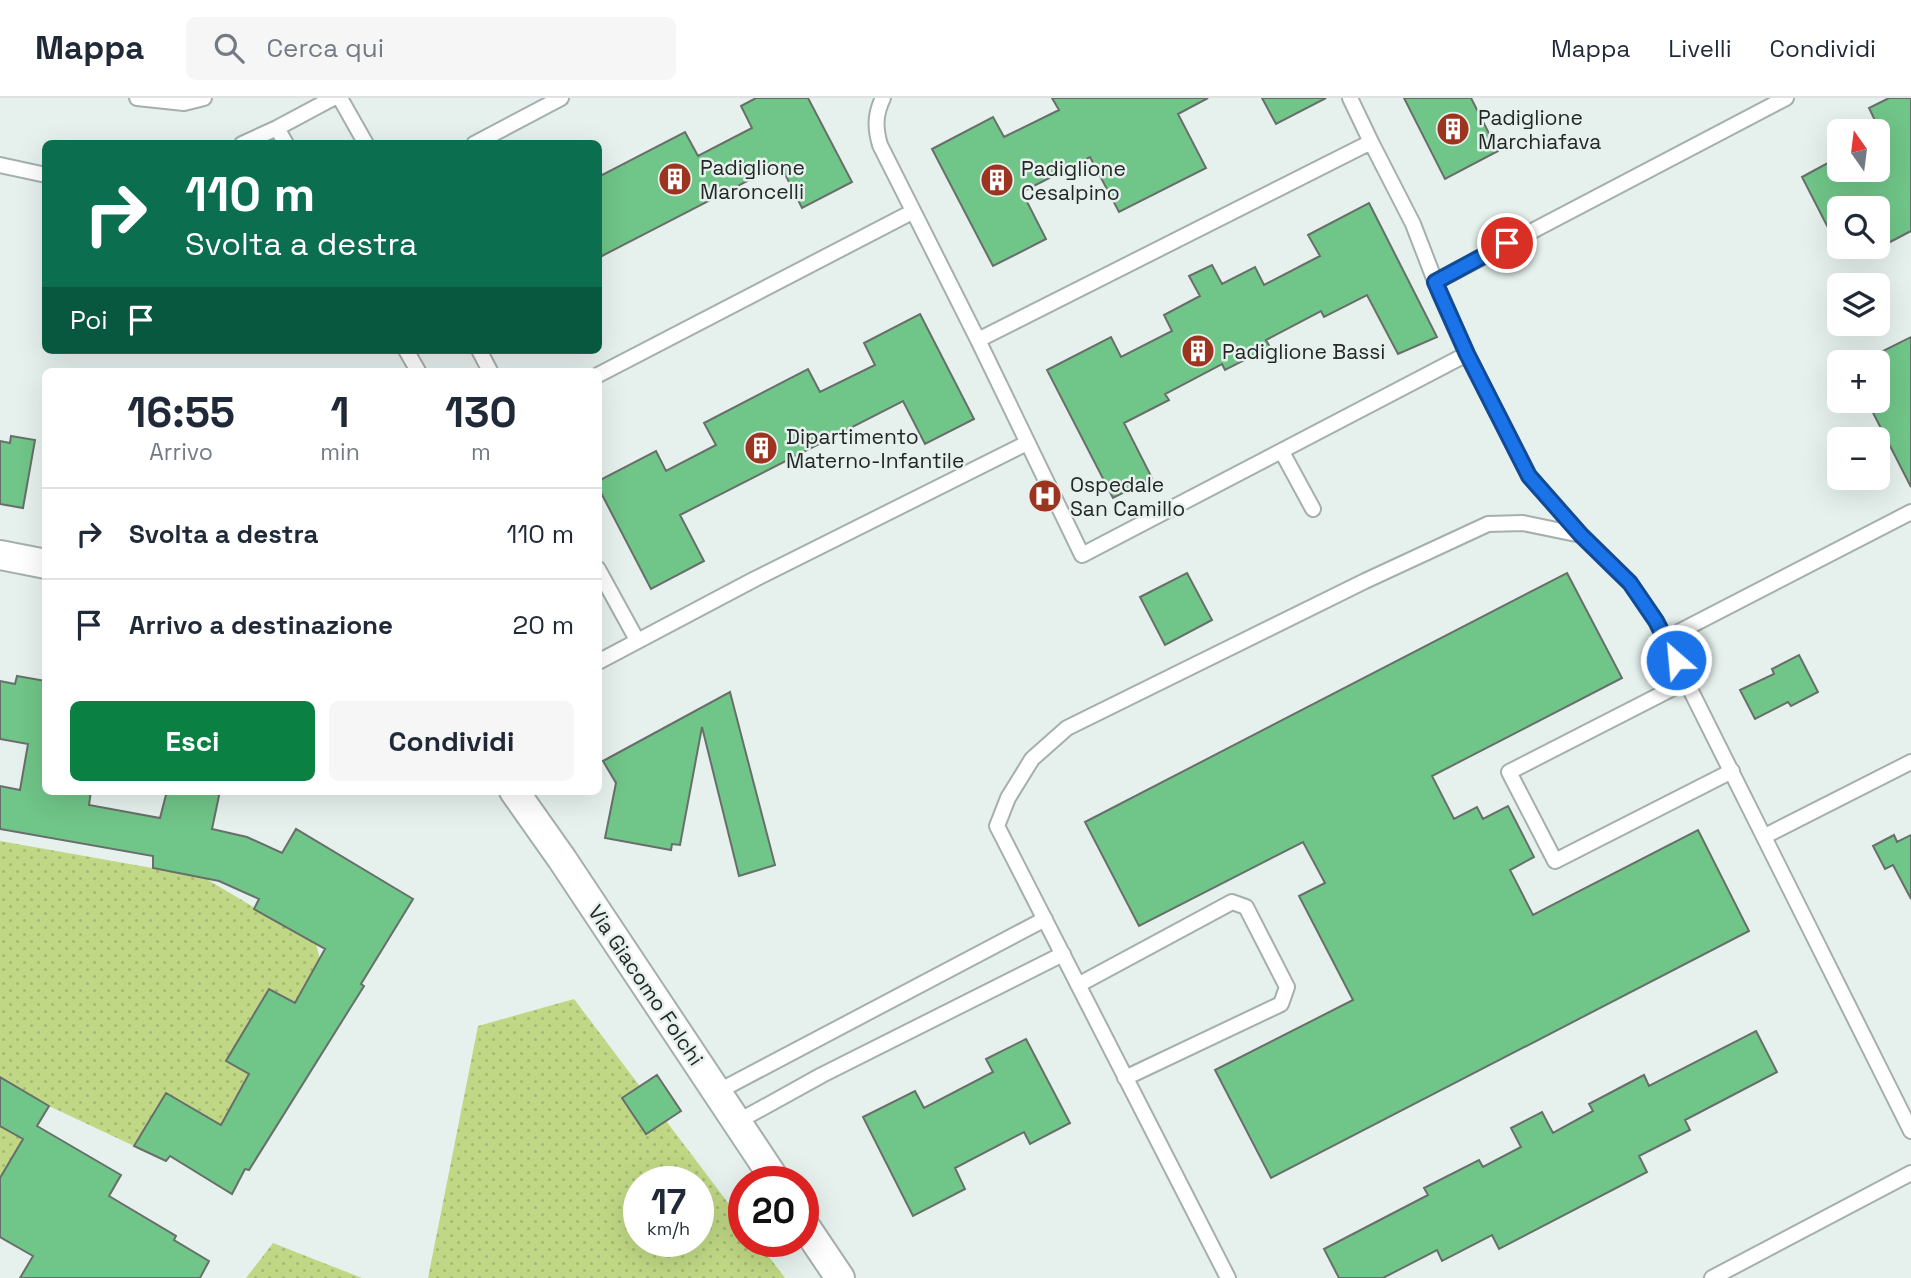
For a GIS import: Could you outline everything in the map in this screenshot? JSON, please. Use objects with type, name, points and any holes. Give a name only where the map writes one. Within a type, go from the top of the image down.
[{"type":"street","points":[[0,555],[42,563]]},
{"type":"street","name":"Via Giacomo Folchi","points":[[517,795],[766,1166]]},
{"type":"street","points":[[819,1246],[841,1278]]},
{"type":"lane","points":[[137,98],[184,103],[204,98]]},
{"type":"lane","points":[[251,140],[332,98]]},
{"type":"lane","points":[[340,98],[364,140]]},
{"type":"lane","points":[[482,140],[561,98]]},
{"type":"lane","points":[[883,98],[877,110],[877,135],[885,156],[1082,555],[1467,354]]},
{"type":"lane","points":[[1350,98],[1413,224],[1467,354],[1529,476],[1581,535],[1630,583],[1665,639],[1911,1131]]},
{"type":"lane","points":[[1435,282],[1786,98]]},
{"type":"lane","points":[[277,128],[284,140]]},
{"type":"lane","points":[[978,340],[1371,142]]},
{"type":"lane","points":[[0,165],[42,174]]},
{"type":"lane","points":[[602,373],[912,212]]},
{"type":"lane","points":[[602,660],[1027,443]]},
{"type":"lane","points":[[1282,452],[1313,509]]},
{"type":"lane","points":[[1665,639],[1911,512]]},
{"type":"lane","points":[[1228,1278],[997,826],[1008,798],[1032,759],[1067,728],[1365,581],[1488,524],[1523,523],[1581,535]]},
{"type":"lane","points":[[602,576],[637,640]]},
{"type":"lane","points":[[1687,681],[1509,772],[1555,861],[1732,771]]},
{"type":"lane","points":[[1765,836],[1911,762]]},
{"type":"lane","points":[[1078,985],[1232,902],[1247,907],[1287,987],[1281,1004],[1125,1078]]},
{"type":"lane","points":[[717,1092],[1045,919]]},
{"type":"lane","points":[[737,1122],[822,1075],[1063,954]]},
{"type":"lane","points":[[1712,1278],[1911,1173]]},
{"type":"green space","points":[[0,841],[203,877],[316,944],[320,959],[295,1003],[269,989],[226,1061],[249,1074],[221,1125],[166,1093],[134,1146],[49,1106],[0,1077]]},
{"type":"green space","points":[[574,999],[700,1166],[623,1166],[623,1257],[714,1257],[714,1184],[728,1203],[728,1257],[769,1257],[785,1278],[428,1278],[478,1026]]},
{"type":"green space","points":[[0,1126],[23,1139],[0,1178]]},
{"type":"green space","points":[[273,1243],[362,1278],[246,1278]]},
{"type":"building","name":"Padiglione Maroncelli","points":[[756,98],[808,98],[852,182],[802,208],[780,164],[602,256],[602,175],[685,132],[698,156],[752,128],[741,106]]},
{"type":"building","name":"Padiglione Cesalpino","points":[[1052,98],[1208,98],[1178,114],[1206,168],[1119,212],[1090,157],[1022,192],[1046,239],[993,266],[932,149],[993,117],[1004,137],[1059,110]]},
{"type":"building","points":[[1262,98],[1326,98],[1276,124]]},
{"type":"building","name":"Padiglione Marchiafava","points":[[1404,98],[1471,98],[1498,151],[1445,179]]},
{"type":"building","points":[[1889,98],[1911,98],[1911,231],[1890,242],[1890,196],[1827,196],[1827,226],[1802,177],[1827,163],[1827,182],[1890,182],[1890,119],[1874,119],[1869,108]]},
{"type":"building","name":"Padiglione Bassi","points":[[1369,203],[1437,337],[1398,354],[1367,295],[1324,317],[1321,311],[1266,340],[1270,347],[1225,370],[1222,364],[1165,394],[1169,400],[1124,423],[1152,478],[1113,498],[1047,370],[1111,337],[1121,357],[1172,331],[1164,315],[1200,296],[1189,276],[1212,265],[1222,284],[1255,267],[1264,285],[1320,256],[1308,235]]},
{"type":"building","name":"Dipartimento Materno-Infantile","points":[[920,314],[974,419],[925,444],[903,401],[680,515],[704,561],[651,589],[602,495],[602,479],[656,451],[666,471],[716,445],[704,423],[808,369],[820,392],[875,365],[864,343]]},
{"type":"building","points":[[1911,337],[1911,487],[1890,446],[1890,427],[1880,427],[1873,413],[1890,413],[1890,350],[1885,350]]},
{"type":"building","points":[[11,436],[35,440],[23,508],[0,504],[0,441],[10,443]]},
{"type":"building","points":[[1187,573],[1212,620],[1165,645],[1140,597]]},
{"type":"building","points":[[1567,573],[1622,678],[1432,776],[1454,819],[1477,807],[1483,819],[1508,806],[1534,857],[1510,870],[1533,915],[1698,830],[1749,931],[1271,1178],[1215,1070],[1353,1000],[1299,896],[1325,883],[1303,842],[1139,926],[1085,822]]},
{"type":"building","points":[[1799,655],[1818,692],[1791,706],[1788,702],[1755,719],[1740,690],[1774,674],[1772,669]]},
{"type":"building","points":[[17,676],[42,680],[42,795],[90,795],[89,805],[160,818],[166,795],[219,795],[212,829],[247,837],[282,853],[296,829],[413,899],[361,984],[364,986],[249,1170],[245,1169],[232,1194],[170,1156],[166,1161],[134,1146],[166,1093],[221,1125],[249,1074],[226,1061],[269,989],[295,1003],[325,949],[254,909],[259,899],[219,881],[153,868],[153,856],[0,829],[0,786],[20,790],[28,744],[0,739],[0,681],[15,684]]},
{"type":"building","points":[[730,692],[775,865],[739,876],[702,727],[680,845],[672,844],[671,850],[605,838],[616,783],[603,761]]},
{"type":"building","points":[[1894,835],[1897,842],[1911,835],[1911,899],[1893,865],[1885,869],[1873,846]]},
{"type":"building","points":[[1756,1031],[1777,1072],[1685,1120],[1690,1130],[1639,1156],[1647,1172],[1499,1249],[1492,1235],[1442,1261],[1437,1250],[1383,1278],[1339,1278],[1324,1249],[1428,1195],[1424,1188],[1479,1160],[1483,1167],[1521,1147],[1511,1128],[1542,1112],[1553,1133],[1593,1111],[1589,1104],[1644,1075],[1649,1086]]},
{"type":"building","points":[[1026,1039],[1070,1123],[1030,1144],[1024,1132],[955,1168],[965,1189],[913,1216],[863,1117],[915,1091],[924,1108],[993,1072],[986,1059]]},
{"type":"building","points":[[657,1075],[681,1111],[646,1134],[622,1098]]},
{"type":"building","points":[[0,1077],[49,1106],[37,1126],[121,1175],[109,1196],[176,1236],[174,1240],[209,1261],[200,1278],[20,1278],[33,1256],[0,1237],[0,1178],[23,1139],[0,1126]]},
{"type":"place","name":"Padiglione Marchiafava","points":[[1453,129]]},
{"type":"place","name":"Padiglione Maroncelli","points":[[675,179]]},
{"type":"place","name":"Padiglione Cesalpino","points":[[997,180]]},
{"type":"place","name":"Padiglione Bassi","points":[[1198,351]]},
{"type":"place","name":"Dipartimento Materno-Infantile","points":[[761,448]]},
{"type":"place","name":"Ospedale San Camillo","points":[[1045,496]]},
{"type":"route","points":[[1507,243],[1435,282],[1467,354],[1529,476],[1581,535],[1630,583],[1656,621],[1676,660]]}]
